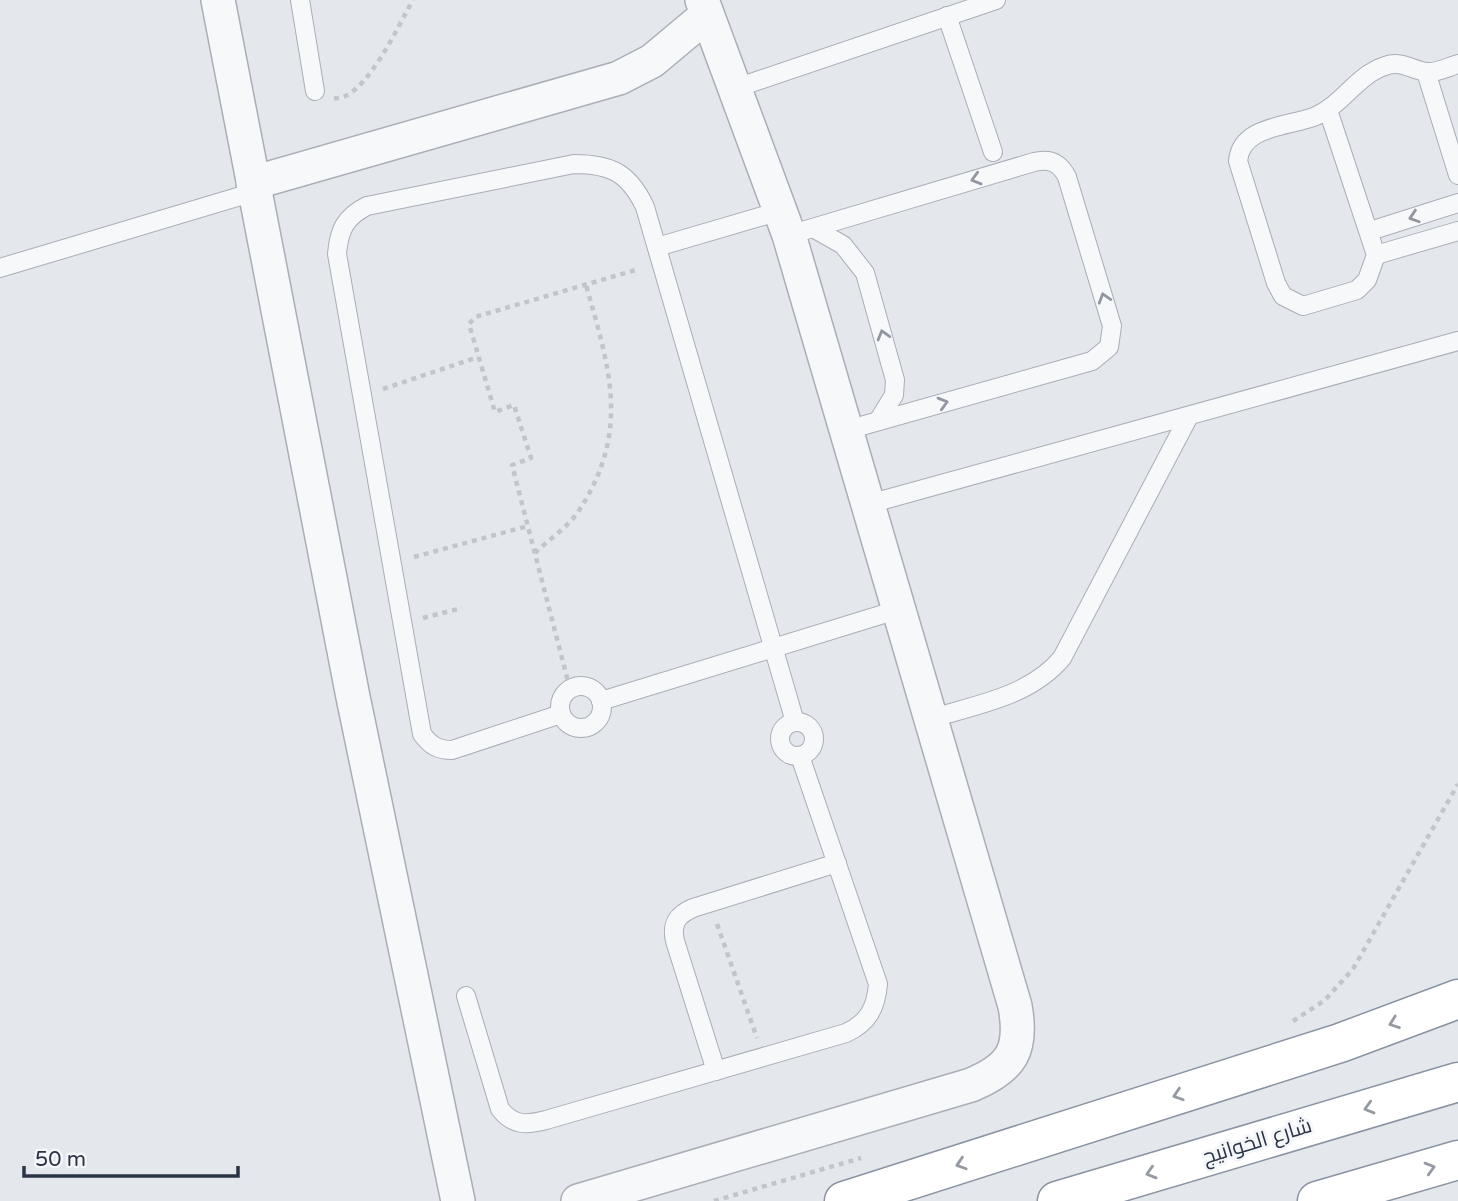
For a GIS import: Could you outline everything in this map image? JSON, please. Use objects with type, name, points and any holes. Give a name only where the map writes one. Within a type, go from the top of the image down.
[{"type":"highway","points":[[844,1201],[1340,1043],[1458,999]]},
{"type":"highway","name":"شارع الخوانيج","points":[[1058,1201],[1458,1082]]},
{"type":"highway","points":[[1318,1201],[1458,1160]]},
{"type":"street","points":[[218,0],[353,697],[458,1201]]},
{"type":"street","points":[[253,188],[620,78],[652,61],[681,40],[704,7]]},
{"type":"street","points":[[578,1201],[971,1086],[995,1076],[1013,1056],[1019,1031],[1015,1006],[869,504],[862,425],[794,224],[733,89],[704,7]]},
{"type":"lane","points":[[300,0],[315,91]]},
{"type":"lane","points":[[733,89],[996,0]]},
{"type":"lane","points":[[947,16],[993,152]]},
{"type":"lane","points":[[1328,110],[1376,255],[1367,280],[1357,290],[1315,305],[1293,304],[1283,296],[1276,283],[1238,161],[1239,149],[1247,139],[1260,132],[1328,110],[1362,79],[1384,66],[1398,63],[1426,72],[1458,64]]},
{"type":"lane","points":[[1426,72],[1458,176]]},
{"type":"lane","points":[[659,255],[794,224],[1044,160],[1054,162],[1067,177],[1112,326],[1109,347],[1092,361],[862,425]]},
{"type":"lane","points":[[466,996],[500,1109],[508,1119],[521,1124],[546,1120],[860,1027],[877,1000],[878,984],[800,756],[792,755],[781,745],[782,730],[795,722],[645,207],[635,186],[617,172],[596,164],[574,164],[382,201],[352,213],[338,238],[337,254],[361,397],[422,734],[429,744],[441,750],[452,750],[561,714]]},
{"type":"lane","points":[[0,268],[253,188]]},
{"type":"lane","points":[[1370,231],[1458,203]]},
{"type":"lane","points":[[794,224],[843,245],[865,273],[895,380],[891,402],[862,425]]},
{"type":"lane","points":[[1376,255],[1458,231]]},
{"type":"lane","points":[[869,504],[1458,341]]},
{"type":"lane","points":[[933,718],[1022,690],[1037,682],[1057,665],[1189,416]]},
{"type":"lane","points":[[601,701],[900,609]]},
{"type":"lane","points":[[589,688],[601,701],[599,719],[583,729],[566,722],[561,714],[564,696],[570,689],[589,688]]},
{"type":"lane","points":[[716,1070],[672,930],[683,912],[837,863]]},
{"type":"path","points":[[315,91],[337,99],[355,93],[364,84],[413,0]]},
{"type":"path","points":[[570,689],[512,464],[531,458],[514,405],[495,412],[469,329],[470,320],[586,285],[659,255]]},
{"type":"path","points":[[535,553],[576,514],[604,464],[614,408],[605,352],[586,285]]},
{"type":"path","points":[[361,397],[478,357]]},
{"type":"path","points":[[391,563],[528,526]]},
{"type":"path","points":[[402,624],[462,608]]},
{"type":"path","points":[[1287,1025],[1325,1000],[1353,970],[1458,784]]},
{"type":"path","points":[[709,904],[763,1057]]},
{"type":"path","points":[[714,1201],[869,1155]]}]
